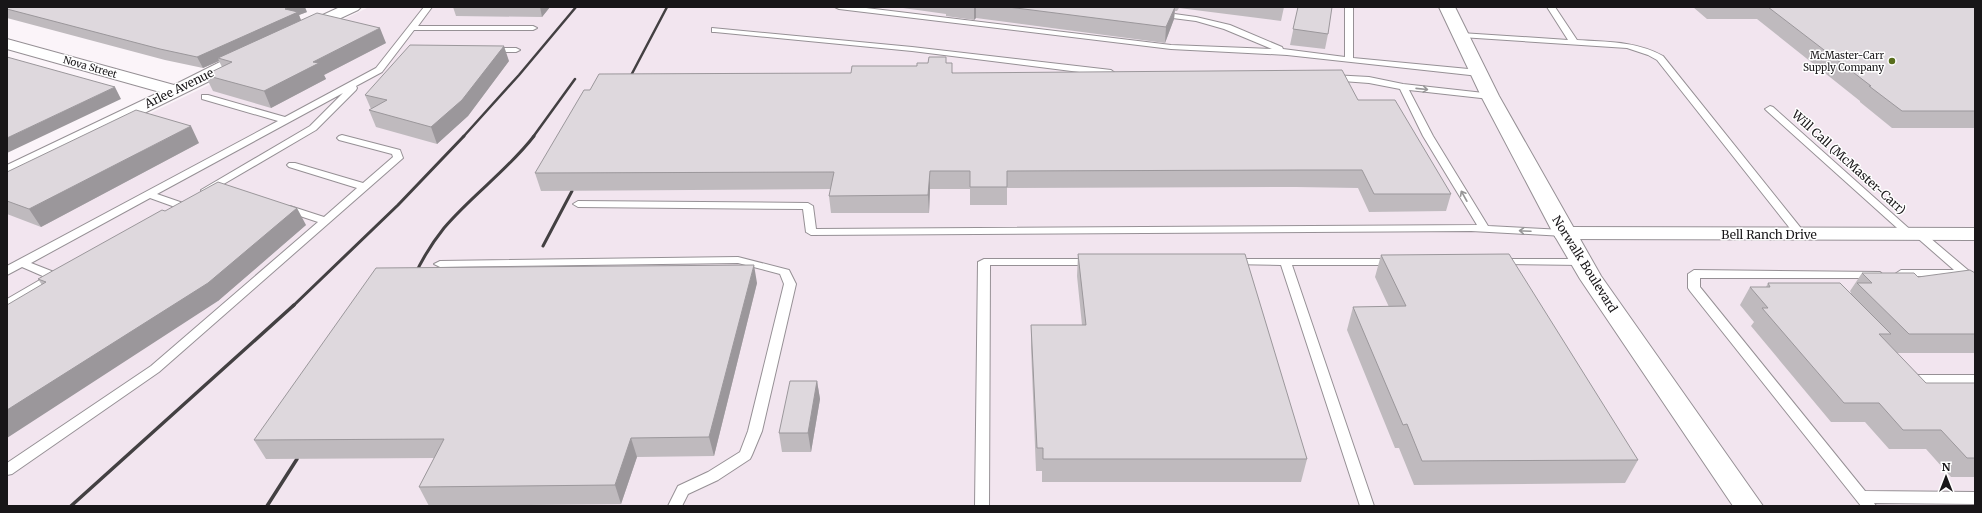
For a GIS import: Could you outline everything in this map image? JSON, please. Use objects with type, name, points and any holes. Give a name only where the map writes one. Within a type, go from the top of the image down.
[{"type":"street","points":[[288,37],[353,7]]},
{"type":"street","name":"Norwalk Boulevard","points":[[1447,7],[1490,96],[1564,233],[1591,279],[1749,506]]},
{"type":"street","name":"Nova Street","points":[[7,44],[174,90]]},
{"type":"street","name":"Arlee Avenue","points":[[7,173],[174,90],[245,57]]},
{"type":"street","name":"Bell Ranch Drive","points":[[1564,233],[1975,234]]},
{"type":"lane","points":[[7,270],[379,70],[428,7]]},
{"type":"lane","points":[[839,7],[1171,47],[1287,52],[1349,60],[1479,72]]},
{"type":"lane","points":[[1349,7],[1349,60]]},
{"type":"lane","points":[[1550,7],[1574,42]]},
{"type":"lane","points":[[1151,13],[1196,19],[1227,27],[1287,52]]},
{"type":"lane","points":[[412,28],[533,28]]},
{"type":"lane","points":[[715,30],[912,49],[1118,74]]},
{"type":"lane","points":[[1460,35],[1628,46],[1651,53],[1660,58],[1800,234]]},
{"type":"lane","points":[[395,50],[410,50]]},
{"type":"lane","points":[[478,50],[516,50]]},
{"type":"lane","points":[[1325,77],[1369,80],[1403,87],[1490,96]]},
{"type":"lane","points":[[227,190],[202,192],[313,128],[360,80]]},
{"type":"lane","points":[[1403,87],[1428,136],[1484,229]]},
{"type":"lane","points":[[205,97],[286,120]]},
{"type":"lane","name":"Will Call (McMaster-Carr)","points":[[1770,109],[1915,234],[1975,282]]},
{"type":"lane","points":[[7,470],[155,370],[391,165],[399,155],[397,152],[342,138]]},
{"type":"lane","points":[[292,165],[366,187]]},
{"type":"lane","points":[[148,194],[182,203],[165,213]]},
{"type":"lane","points":[[275,204],[327,221]]},
{"type":"lane","points":[[578,204],[808,206],[811,232],[1484,229],[1564,233]]},
{"type":"lane","points":[[440,264],[738,260],[785,272],[790,284],[755,431],[745,455],[713,476],[683,490],[675,506]]},
{"type":"lane","points":[[982,506],[984,262],[1104,262]]},
{"type":"lane","points":[[1223,262],[1404,262]]},
{"type":"lane","points":[[1285,262],[1367,506]]},
{"type":"lane","points":[[1491,262],[1581,262]]},
{"type":"lane","points":[[7,304],[58,275],[21,263]]},
{"type":"lane","points":[[1964,273],[1694,274],[1694,288],[1865,501],[1975,498]]},
{"type":"lane","points":[[1810,274],[1821,285]]},
{"type":"lane","points":[[1903,368],[1914,380],[1975,380]]},
{"type":"shaded area","points":[[369,7],[1975,7],[1975,506],[7,506],[7,183]]},
{"type":"building","points":[[7,7],[289,7],[285,9],[298,12],[197,57],[160,49],[7,9]]},
{"type":"building","points":[[1008,7],[1175,7],[1166,27]]},
{"type":"building","points":[[1298,7],[1332,7],[1328,34],[1293,29]]},
{"type":"building","name":"McMaster-Carr Supply Company","points":[[1768,7],[1975,7],[1975,111],[1902,111]]},
{"type":"building","points":[[317,13],[380,28],[313,62],[319,63],[264,91],[205,75],[232,62],[218,58]]},
{"type":"building","points":[[410,45],[504,46],[462,100],[431,127],[369,110],[387,100],[365,95]]},
{"type":"building","points":[[7,57],[115,87],[7,138]]},
{"type":"building","points":[[929,57],[946,57],[946,63],[952,63],[952,73],[1342,70],[1358,100],[1395,100],[1451,194],[1374,194],[1362,170],[1007,171],[1007,187],[970,187],[970,171],[930,171],[928,195],[829,196],[834,172],[535,173],[584,90],[590,90],[599,74],[851,73],[852,66],[917,66],[917,63],[928,63]]},
{"type":"building","points":[[136,110],[191,126],[29,209],[7,201],[7,172]]},
{"type":"building","points":[[218,182],[297,208],[208,283],[7,410],[7,305],[46,282],[38,279],[162,210],[165,211]]},
{"type":"building","points":[[1078,254],[1245,254],[1307,459],[1043,459],[1043,448],[1037,448],[1031,325],[1086,325]]},
{"type":"building","points":[[1509,254],[1638,460],[1422,461],[1407,424],[1403,425],[1353,307],[1406,306],[1381,255]]},
{"type":"building","points":[[754,265],[709,437],[631,438],[615,485],[419,487],[444,439],[254,440],[376,268]]},
{"type":"building","points":[[1970,270],[1975,273],[1975,334],[1909,334],[1857,283],[1872,283],[1862,273],[1914,273],[1918,277]]},
{"type":"building","points":[[1768,283],[1840,283],[1891,334],[1879,334],[1926,383],[1975,383],[1975,458],[1967,458],[1941,430],[1903,430],[1879,403],[1844,403],[1762,308],[1768,308],[1750,287],[1770,287]]},
{"type":"building","points":[[790,381],[817,381],[808,433],[779,433]]},
{"type":"railway","points":[[463,137],[519,75],[576,7]]},
{"type":"railway","points":[[626,85],[667,7]]},
{"type":"railway","points":[[533,137],[575,79]]},
{"type":"railway","points":[[293,306],[398,205],[464,136]]},
{"type":"railway","points":[[414,277],[435,239],[444,228],[466,204],[513,160],[534,136]]},
{"type":"railway","points":[[543,246],[572,191]]},
{"type":"railway","points":[[71,506],[294,305]]},
{"type":"railway","points":[[267,506],[297,459]]},
{"type":"place","name":"McMaster-Carr Supply Company","points":[[1892,61]]}]
